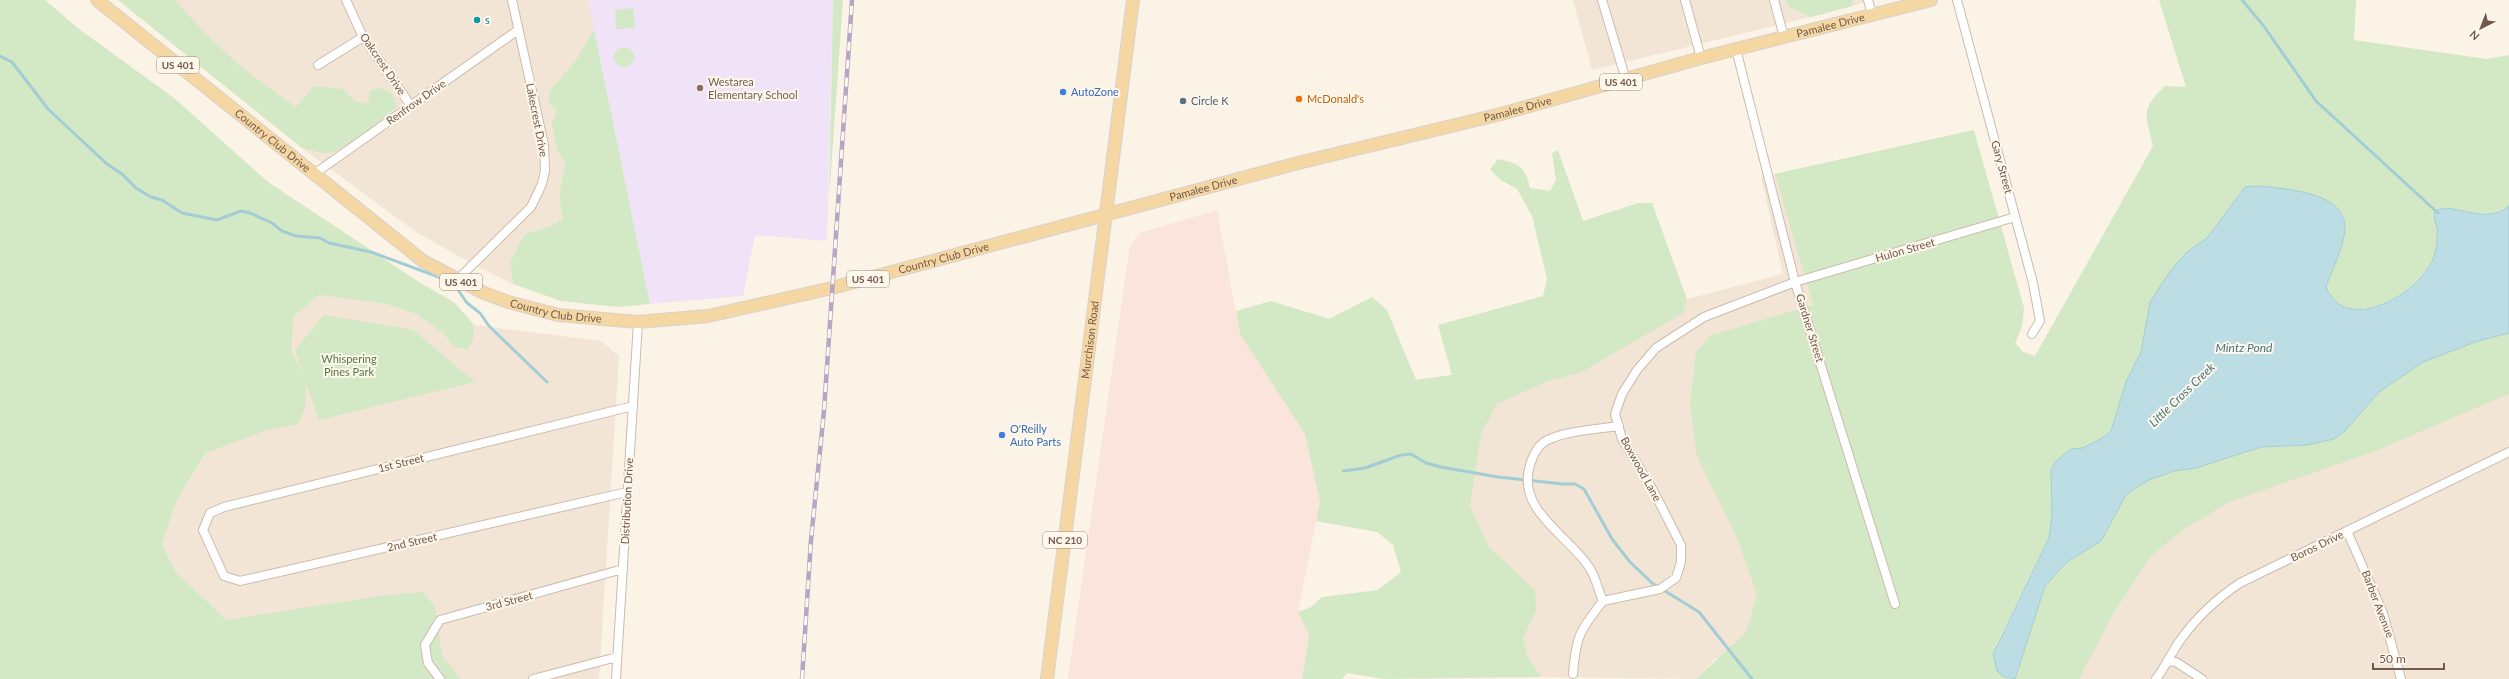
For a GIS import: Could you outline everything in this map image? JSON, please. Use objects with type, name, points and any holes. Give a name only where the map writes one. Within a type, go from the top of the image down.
[{"type":"main road","name":"Country Club Drive","points":[[97,0],[423,261],[457,280],[502,300],[533,309],[590,319],[638,322],[708,316],[832,288],[1104,217]]},
{"type":"main road","name":"Murchison Road","points":[[1047,679],[1132,0]]},
{"type":"main road","name":"Pamalee Drive","points":[[1104,217],[1298,163],[1494,116],[1701,58],[1931,0]]},
{"type":"street","name":"Oakcrest Drive","points":[[346,0],[363,37],[411,106]]},
{"type":"street","name":"Lakecrest Drive","points":[[457,280],[523,217],[531,207],[542,184],[546,158],[512,0]]},
{"type":"street","points":[[1602,0],[1626,80]]},
{"type":"street","points":[[1686,0],[1701,58]]},
{"type":"street","points":[[1774,0],[1784,37]]},
{"type":"street","points":[[1868,0],[1872,14]]},
{"type":"street","name":"Gary Street","points":[[1957,0],[2015,217],[2040,321],[2032,334]]},
{"type":"street","name":"Renfrow Drive","points":[[314,174],[518,30]]},
{"type":"street","points":[[318,65],[363,37]]},
{"type":"street","name":"Gardner Street","points":[[1736,49],[1795,282],[1895,604]]},
{"type":"street","name":"Hulon Street","points":[[1795,282],[2015,217]]},
{"type":"street","name":"Boxwood Lane","points":[[1602,601],[1660,589],[1676,578],[1681,562],[1681,545],[1669,520],[1622,439],[1615,414],[1622,394],[1637,370],[1656,348],[1704,317],[1795,282]]},
{"type":"street","name":"Distribution Drive","points":[[616,679],[638,322]]},
{"type":"street","name":"1st Street","points":[[212,551],[203,530],[210,513],[224,506],[633,406]]},
{"type":"street","points":[[1574,674],[1576,643],[1583,625],[1602,601],[1590,568],[1578,552],[1537,511],[1530,496],[1528,472],[1534,454],[1545,442],[1564,435],[1619,426]]},
{"type":"street","name":"Boros Drive","points":[[2156,679],[2196,621],[2229,590],[2509,452]]},
{"type":"street","name":"2nd Street","points":[[212,551],[224,576],[240,581],[627,492]]},
{"type":"street","name":"Barber Avenue","points":[[2347,531],[2383,613],[2401,679]]},
{"type":"street","name":"3rd Street","points":[[440,679],[428,663],[425,645],[440,620],[623,569]]},
{"type":"street","points":[[533,679],[558,676],[617,657]]},
{"type":"street","points":[[2167,661],[2176,662],[2202,679]]},
{"type":"shaded area","points":[[118,0],[588,0],[594,29],[574,63],[550,90],[548,102],[557,110],[557,150],[565,163],[559,197],[563,219],[551,226],[525,234],[510,261],[513,284],[480,268],[416,232],[302,148]]},
{"type":"shaded area","points":[[588,0],[833,0],[827,241],[755,235],[743,296],[650,304]]},
{"type":"shaded area","points":[[1573,0],[1874,0],[1811,17],[1592,70]]},
{"type":"shaded area","points":[[1923,141],[2024,308],[2022,326],[2015,343],[2023,352],[2035,356],[1852,679],[1716,658],[1696,679],[1541,677],[1527,655],[1523,638],[1416,380],[1452,375],[1682,286],[1687,299],[1783,274],[1761,177]]},
{"type":"shaded area","points":[[1217,210],[1240,334],[1305,434],[1320,502],[1298,612],[1309,635],[1302,679],[1068,679],[1130,245],[1140,233]]},
{"type":"shaded area","points":[[319,295],[386,304],[416,314],[443,333],[453,346],[468,350],[474,325],[601,341],[619,356],[599,679],[401,679],[228,630],[177,574],[162,544],[176,502],[293,317]]},
{"type":"shaded area","points":[[2509,345],[2509,679],[2066,679],[2166,516]]},
{"type":"green space","name":"Whispering Pines Park","points":[[0,0],[45,0],[79,29],[174,98],[268,182],[422,284],[454,302],[474,325],[473,339],[468,350],[453,346],[443,333],[416,314],[386,304],[319,295],[293,317],[291,352],[302,371],[295,350],[324,315],[413,330],[475,382],[319,420],[306,383],[305,409],[298,424],[264,431],[206,453],[176,502],[162,544],[177,574],[227,620],[385,595],[423,592],[435,607],[442,655],[461,679],[0,679]]},
{"type":"green space","points":[[118,0],[175,0],[217,45],[262,83],[296,107],[314,86],[343,89],[356,102],[368,104],[370,91],[382,88],[392,93],[397,106],[367,131],[333,152],[322,153],[302,148]]},
{"type":"green space","points":[[833,0],[843,0],[829,199]]},
{"type":"green space","points":[[1786,0],[1853,0],[1852,6],[1811,17],[1788,6]]},
{"type":"green space","points":[[2159,0],[2356,0],[2354,40],[2487,59],[2509,55],[2509,206],[2492,214],[2481,215],[2446,209],[2434,215],[2437,234],[2435,254],[2430,266],[2421,277],[2394,298],[2378,305],[2362,309],[2348,308],[2335,301],[2326,287],[2340,250],[2345,230],[2345,221],[2341,211],[2333,204],[2320,197],[2245,187],[2207,238],[2187,252],[2150,302],[2141,352],[2126,382],[2111,431],[2104,437],[2083,448],[2071,449],[2052,517],[2049,538],[1996,645],[2004,677],[2009,679],[1696,679],[1746,632],[1757,595],[1738,540],[1697,456],[1690,403],[1696,352],[1711,335],[1813,305],[1775,174],[1974,130],[2024,308],[2022,326],[2015,343],[2023,352],[2035,356],[2153,146],[2147,120],[2148,108],[2151,102],[2165,86],[2186,87]]},
{"type":"green space","points":[[633,8],[635,28],[616,29],[615,10]]},
{"type":"green space","points":[[594,29],[650,304],[618,307],[561,301],[513,284],[510,261],[525,234],[551,226],[563,219],[559,197],[565,163],[557,150],[552,123],[557,110],[548,102],[550,90],[574,63]]},
{"type":"green space","points":[[624,47],[631,50],[634,57],[631,64],[624,67],[617,64],[614,57],[617,50]]},
{"type":"green space","points":[[1558,150],[1583,221],[1638,203],[1652,203],[1687,299],[1683,313],[1580,373],[1550,380],[1497,404],[1481,433],[1470,506],[1489,547],[1535,590],[1536,611],[1523,638],[1527,655],[1541,677],[1384,679],[1347,673],[1342,679],[1302,679],[1309,635],[1298,612],[1311,607],[1322,597],[1378,590],[1401,572],[1393,545],[1377,532],[1316,521],[1320,502],[1305,434],[1240,334],[1236,311],[1271,301],[1329,319],[1372,297],[1387,310],[1416,380],[1452,375],[1438,325],[1543,296],[1547,279],[1532,216],[1517,189],[1499,179],[1490,169],[1498,159],[1512,163],[1523,170],[1530,188],[1550,191],[1556,180],[1552,153]]},
{"type":"green space","points":[[2509,333],[2509,394],[2373,452],[2229,502],[2180,532],[2150,557],[2113,614],[2079,679],[2015,679],[2044,586],[2067,562],[2101,541],[2126,495],[2137,487],[2149,480],[2174,471],[2196,468],[2261,447],[2291,446],[2368,403],[2379,392],[2423,362],[2478,341]]},
{"type":"water","name":"Mintz Pond","points":[[2261,186],[2311,194],[2334,205],[2342,214],[2345,232],[2338,256],[2326,287],[2335,301],[2348,308],[2363,309],[2379,306],[2395,298],[2421,277],[2430,265],[2436,248],[2437,229],[2434,218],[2435,211],[2452,209],[2480,214],[2489,214],[2499,212],[2509,206],[2509,333],[2478,341],[2423,362],[2379,392],[2345,431],[2334,439],[2307,445],[2261,447],[2196,468],[2174,471],[2149,480],[2137,487],[2126,495],[2101,541],[2067,562],[2045,586],[2015,679],[2004,677],[1997,671],[1993,654],[2049,538],[2052,517],[2051,470],[2056,461],[2071,449],[2083,448],[2104,437],[2111,431],[2126,382],[2141,352],[2150,302],[2171,270],[2187,252],[2207,238],[2245,187]]},
{"type":"waterway","points":[[2242,0],[2263,25],[2316,101],[2438,213]]},
{"type":"waterway","points":[[0,56],[12,62],[48,109],[107,164],[122,174],[136,188],[151,197],[162,200],[182,213],[217,220],[241,211],[250,213],[272,223],[282,231],[296,236],[320,238],[329,243],[371,252],[447,280]]},
{"type":"waterway","points":[[454,284],[467,303],[480,313],[489,326],[547,382]]},
{"type":"waterway","points":[[1343,471],[1365,468],[1401,455],[1411,454],[1426,463],[1441,467],[1498,477],[1575,484],[1584,489],[1612,539],[1630,562],[1652,583],[1699,612],[1752,679]]},
{"type":"railway","points":[[802,679],[811,540],[824,411],[852,0]]},
{"type":"place","name":"s","points":[[477,20]]},
{"type":"place","name":"Westarea Elementary School","points":[[700,88]]},
{"type":"place","name":"AutoZone","points":[[1063,92]]},
{"type":"place","name":"McDonald's","points":[[1299,99]]},
{"type":"place","name":"Circle K","points":[[1183,101]]},
{"type":"place","name":"O'Reilly Auto Parts","points":[[1002,435]]},
{"type":"water label","name":"Little Cross Creek","points":[[2182,395]]}]
